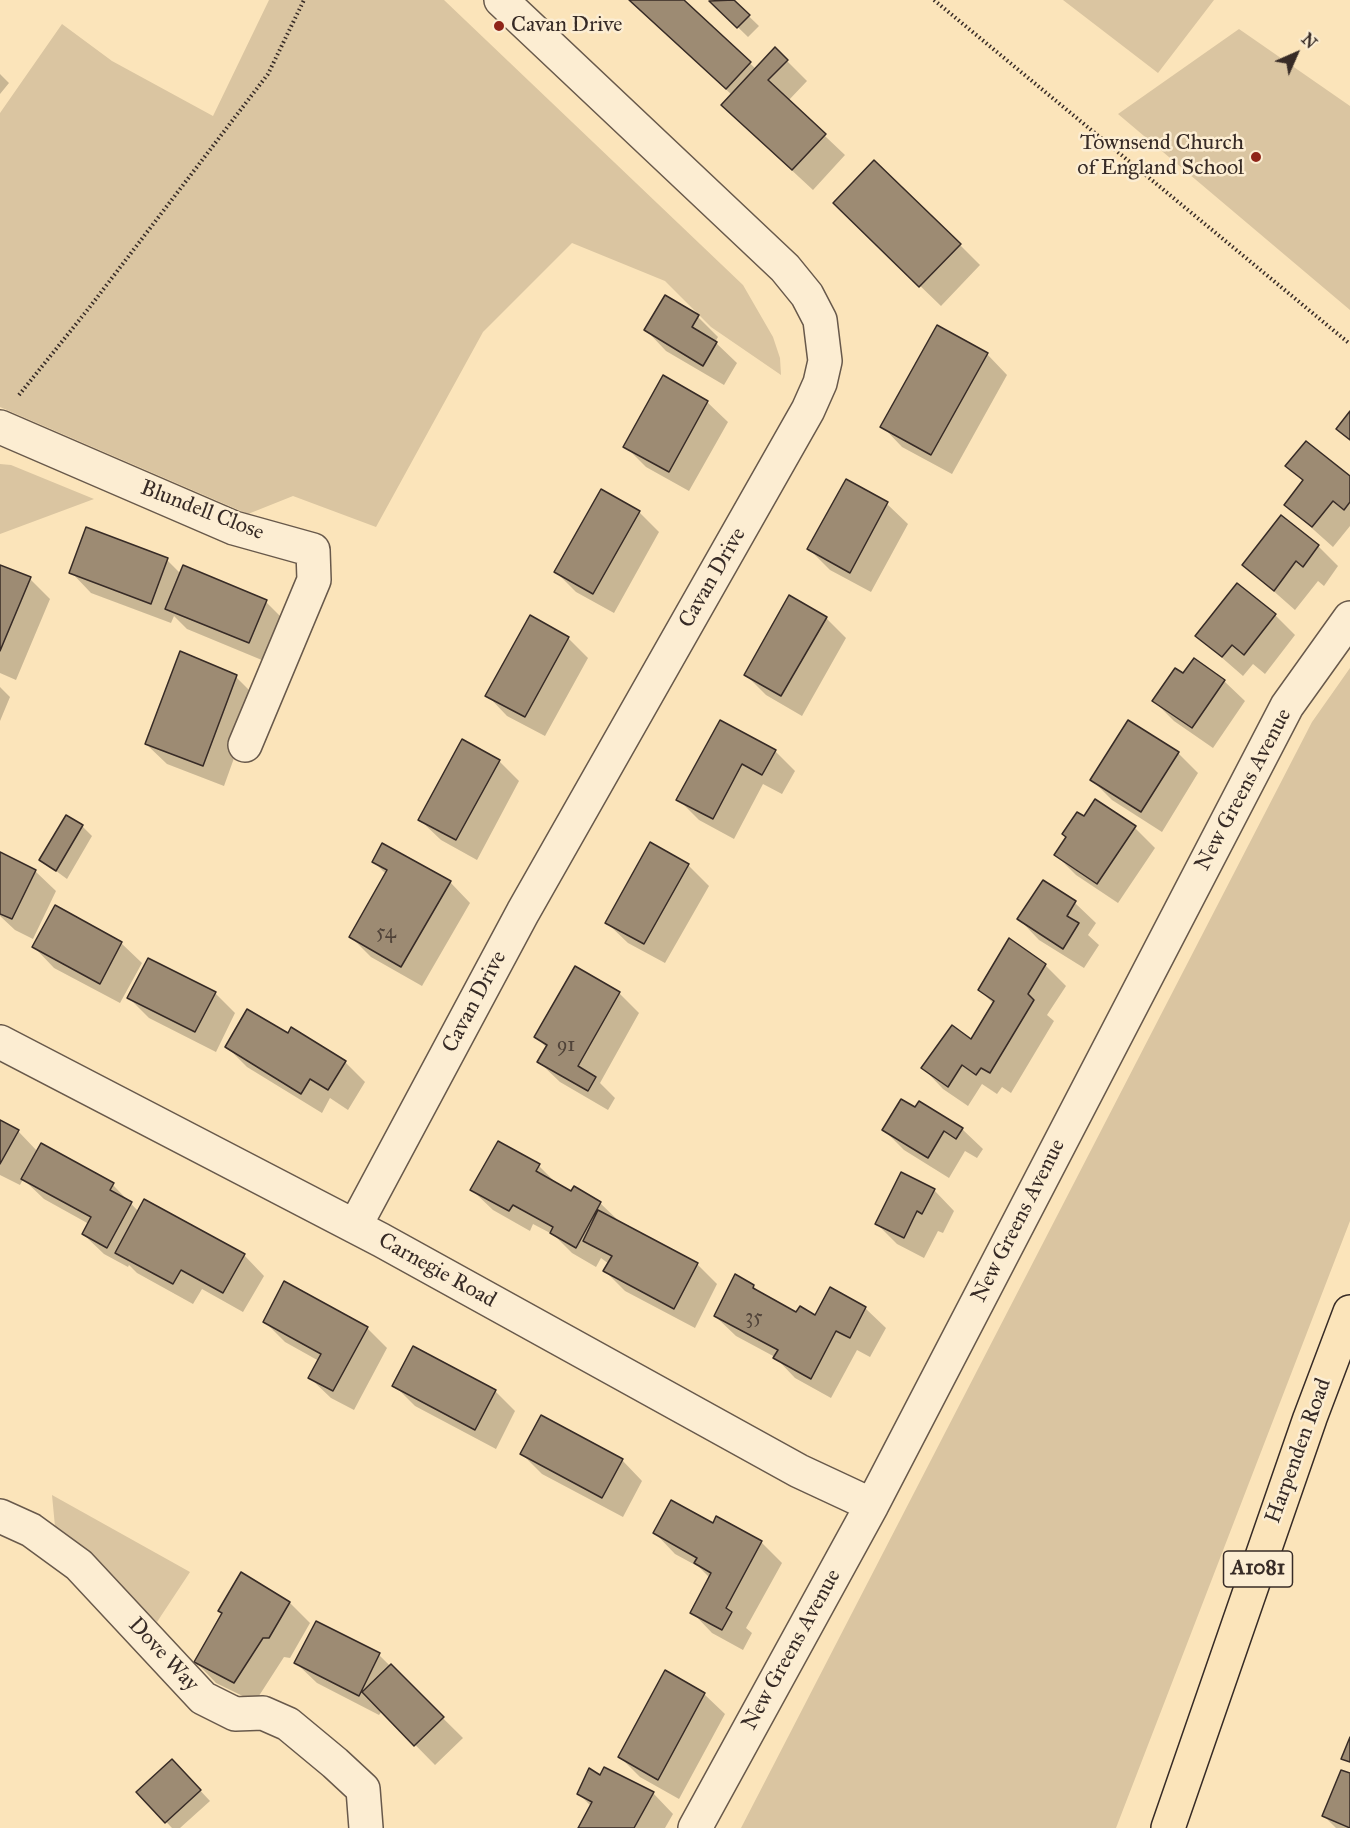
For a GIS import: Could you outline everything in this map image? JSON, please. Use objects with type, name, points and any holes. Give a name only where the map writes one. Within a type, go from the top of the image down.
[{"type":"main road","name":"Harpenden Road","points":[[1168,1828],[1310,1418],[1350,1312]]},
{"type":"street","name":"Cavan Drive","points":[[355,1226],[523,912],[808,410],[820,383],[825,361],[820,320],[807,295],[785,268],[501,0]]},
{"type":"street","name":"Blundell Close","points":[[7,413],[234,528],[313,550],[314,580],[245,745]]},
{"type":"street","name":"New Greens Avenue","points":[[695,1828],[872,1504],[1287,706],[1350,618]]},
{"type":"street","name":"Carnegie Road","points":[[0,1042],[355,1226],[799,1471],[872,1504]]},
{"type":"street","name":"Dove Way","points":[[0,1516],[31,1530],[79,1565],[203,1698],[235,1714],[263,1713],[288,1724],[335,1763],[363,1789],[366,1828]]},
{"type":"path","points":[[7,413],[268,74],[304,0]]},
{"type":"path","points":[[934,0],[1350,344]]},
{"type":"shaded area","points":[[269,0],[444,0],[743,285],[773,337],[780,358],[781,375],[711,327],[665,281],[572,243],[483,332],[376,527],[293,496],[248,514],[0,407],[0,113],[62,24],[112,61],[213,116]]},
{"type":"shaded area","points":[[1063,0],[1214,0],[1158,73]]},
{"type":"shaded area","points":[[1239,29],[1350,106],[1350,310],[1118,114]]},
{"type":"shaded area","points":[[0,464],[11,465],[94,499],[0,534]]},
{"type":"shaded area","points":[[1350,668],[1350,1221],[1116,1828],[741,1828],[1312,722]]},
{"type":"shaded area","points":[[52,1495],[190,1572],[157,1622],[117,1583],[56,1537]]},
{"type":"building","points":[[629,0],[684,0],[751,62],[726,89]]},
{"type":"building","points":[[734,0],[750,15],[737,28],[709,1]]},
{"type":"building","points":[[775,47],[788,60],[768,80],[826,134],[792,170],[721,105]]},
{"type":"building","points":[[874,160],[961,244],[919,287],[833,203]]},
{"type":"building","points":[[665,295],[699,315],[692,327],[717,342],[703,366],[644,330]]},
{"type":"building","points":[[937,325],[988,353],[931,455],[880,427]]},
{"type":"building","points":[[663,375],[708,401],[669,472],[623,447]]},
{"type":"building","points":[[1350,411],[1350,440],[1336,429]]},
{"type":"building","points":[[1306,441],[1350,476],[1350,502],[1344,510],[1333,501],[1312,527],[1284,505],[1303,480],[1285,466]]},
{"type":"building","points":[[846,479],[888,502],[850,573],[807,549]]},
{"type":"building","points":[[601,489],[640,511],[593,594],[554,572]]},
{"type":"building","points":[[1281,515],[1319,545],[1303,567],[1296,561],[1274,591],[1242,565]]},
{"type":"building","points":[[86,527],[168,558],[151,604],[69,573]]},
{"type":"building","points":[[0,565],[31,577],[0,651]]},
{"type":"building","points":[[183,565],[267,600],[249,643],[165,609]]},
{"type":"building","points":[[1237,583],[1276,614],[1244,655],[1232,645],[1222,657],[1195,636]]},
{"type":"building","points":[[789,595],[827,617],[781,696],[744,675]]},
{"type":"building","points":[[530,615],[569,637],[525,717],[485,696]]},
{"type":"building","points":[[180,651],[237,675],[203,766],[145,744]]},
{"type":"building","points":[[1194,658],[1225,680],[1192,728],[1152,701],[1175,668],[1183,673]]},
{"type":"building","points":[[720,720],[776,750],[762,775],[742,764],[713,819],[676,800]]},
{"type":"building","points":[[1128,720],[1179,752],[1141,812],[1090,780]]},
{"type":"building","points":[[462,739],[500,760],[456,840],[418,820]]},
{"type":"building","points":[[1095,799],[1136,826],[1097,884],[1054,855],[1066,837],[1062,834],[1077,812],[1084,816]]},
{"type":"building","points":[[66,815],[83,825],[56,871],[39,860]]},
{"type":"building","points":[[650,842],[689,864],[644,944],[605,923]]},
{"type":"building","points":[[382,843],[451,881],[401,967],[349,937],[387,870],[372,862]]},
{"type":"building","points":[[0,852],[36,870],[12,919],[0,914]]},
{"type":"building","points":[[1043,880],[1076,901],[1067,916],[1079,923],[1063,949],[1017,919]]},
{"type":"building","points":[[55,905],[122,942],[100,984],[32,947]]},
{"type":"building","points":[[1009,938],[1046,964],[1028,994],[1034,1000],[990,1073],[981,1068],[976,1075],[962,1065],[948,1087],[921,1068],[952,1025],[971,1039],[994,1001],[978,990]]},
{"type":"building","points":[[148,958],[216,992],[195,1032],[127,998]]},
{"type":"building","points":[[575,966],[620,992],[578,1066],[596,1077],[588,1091],[537,1062],[547,1045],[534,1037]]},
{"type":"building","points":[[247,1009],[288,1033],[291,1027],[346,1061],[328,1090],[310,1079],[301,1094],[225,1047]]},
{"type":"building","points":[[901,1099],[915,1107],[919,1101],[963,1128],[956,1139],[944,1131],[928,1158],[882,1130]]},
{"type":"building","points":[[0,1120],[19,1130],[0,1164]]},
{"type":"building","points":[[498,1141],[540,1164],[536,1171],[571,1191],[574,1186],[601,1202],[576,1248],[550,1233],[553,1227],[513,1205],[509,1211],[470,1190]]},
{"type":"building","points":[[41,1143],[114,1183],[110,1190],[132,1202],[107,1248],[82,1234],[91,1217],[21,1179]]},
{"type":"building","points":[[901,1172],[935,1189],[922,1214],[917,1211],[904,1238],[875,1224]]},
{"type":"building","points":[[144,1199],[245,1254],[223,1293],[181,1270],[173,1284],[115,1253]]},
{"type":"building","points":[[598,1210],[698,1263],[674,1309],[603,1271],[612,1256],[583,1241]]},
{"type":"building","points":[[735,1274],[754,1285],[753,1288],[796,1312],[800,1306],[815,1315],[830,1287],[866,1307],[850,1338],[836,1331],[811,1379],[773,1358],[778,1350],[714,1316]]},
{"type":"building","points":[[284,1281],[368,1327],[333,1391],[308,1378],[321,1354],[263,1322]]},
{"type":"building","points":[[413,1346],[496,1390],[475,1430],[392,1386]]},
{"type":"building","points":[[541,1415],[623,1459],[602,1498],[520,1454]]},
{"type":"building","points":[[671,1500],[713,1523],[716,1516],[762,1541],[726,1608],[732,1612],[722,1630],[690,1613],[711,1573],[694,1563],[697,1558],[653,1533]]},
{"type":"building","points":[[241,1572],[290,1602],[269,1638],[263,1638],[234,1683],[194,1662],[222,1613],[218,1611]]},
{"type":"building","points":[[316,1621],[380,1653],[359,1696],[294,1663]]},
{"type":"building","points":[[391,1664],[444,1717],[414,1746],[362,1692]]},
{"type":"building","points":[[665,1670],[705,1693],[658,1780],[618,1757]]},
{"type":"building","points":[[1350,1737],[1350,1762],[1341,1759]]},
{"type":"building","points":[[172,1759],[201,1790],[165,1823],[136,1792]]},
{"type":"building","points":[[604,1767],[654,1792],[634,1828],[578,1828],[592,1802],[577,1794],[589,1768],[600,1775]]},
{"type":"building","points":[[1341,1770],[1350,1773],[1350,1828],[1322,1816]]},
{"type":"place","name":"Cavan Drive","points":[[499,26]]},
{"type":"place","name":"Townsend Church of England School","points":[[1256,157]]}]
